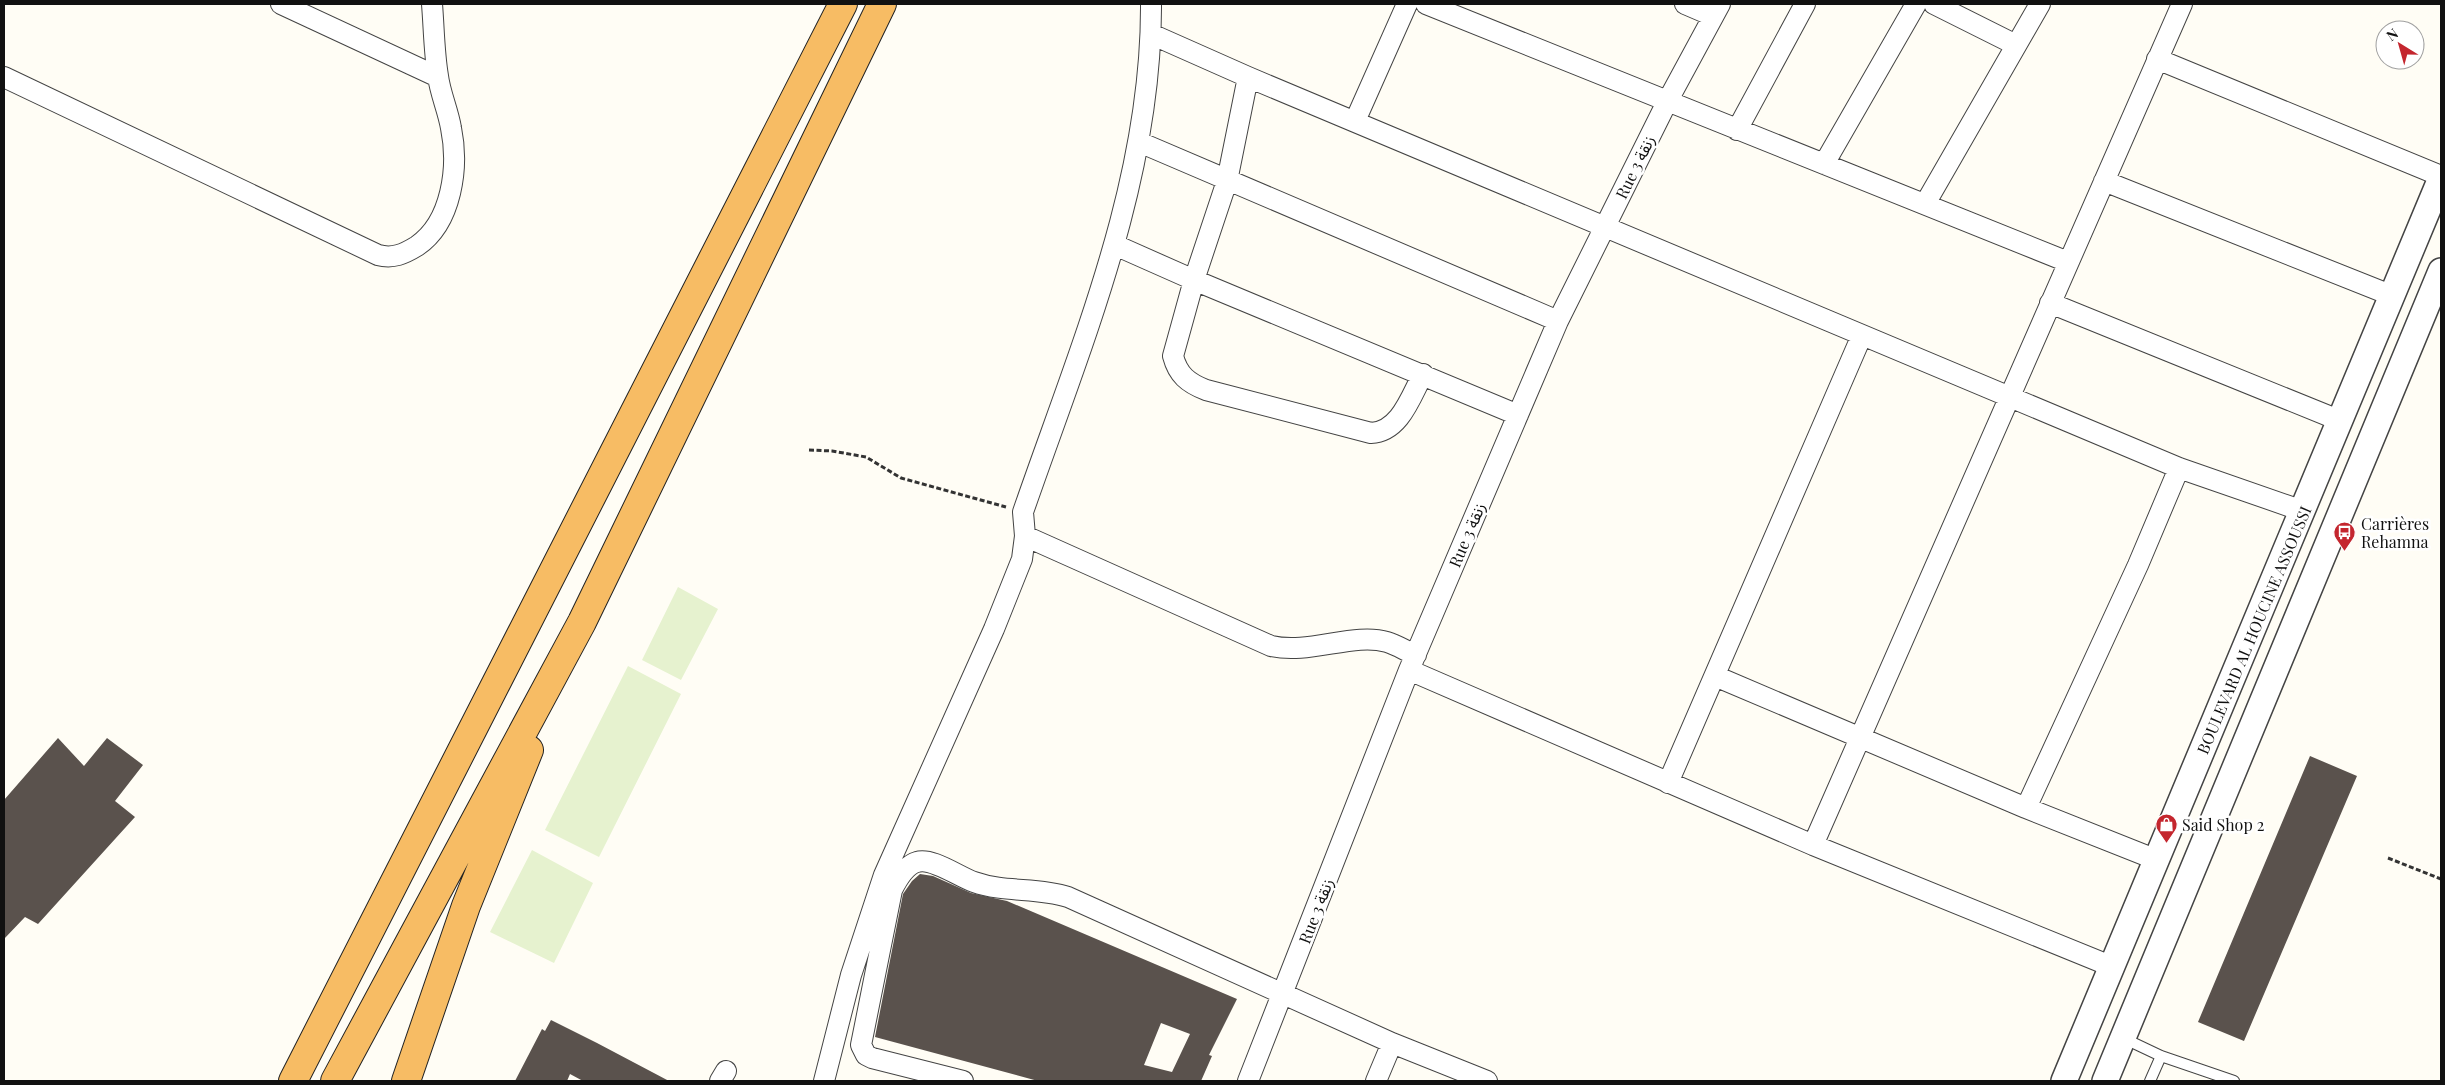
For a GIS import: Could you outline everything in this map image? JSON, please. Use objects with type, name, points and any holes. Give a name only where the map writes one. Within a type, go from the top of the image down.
[{"type":"highway","points":[[293,1081],[843,4]]},
{"type":"highway","points":[[335,1081],[582,622],[882,4]]},
{"type":"highway","points":[[406,1081],[466,906],[582,622]]},
{"type":"highway","points":[[275,1081],[481,713]]},
{"type":"street","points":[[282,4],[438,77]]},
{"type":"street","points":[[4,77],[378,255],[388,257],[406,252],[424,240],[433,231],[444,211],[452,186],[454,154],[452,128],[438,77],[432,4]]},
{"type":"street","points":[[824,1081],[852,975],[884,875],[994,629],[1022,559],[1025,536],[1023,512],[1116,245],[1139,142],[1151,34],[1151,4]]},
{"type":"street","points":[[1355,121],[1407,4]]},
{"type":"street","points":[[1426,4],[2068,262]]},
{"type":"street","points":[[1685,4],[1717,10]]},
{"type":"street","points":[[1737,130],[1805,4]]},
{"type":"street","points":[[1824,164],[1916,4]]},
{"type":"street","points":[[1934,4],[2016,45]]},
{"type":"street","points":[[1925,204],[2040,4]]},
{"type":"street","points":[[1813,845],[2182,4]]},
{"type":"street","name":"Rue 3 زنقة","points":[[1248,1081],[1412,662],[1558,321],[1667,102],[1717,10]]},
{"type":"street","points":[[1151,34],[1248,77],[2179,468],[2303,511]]},
{"type":"street","points":[[2157,59],[2441,177]]},
{"type":"street","points":[[1248,77],[1227,181],[1194,280],[1173,356],[1175,366],[1181,375],[1192,384],[1371,433],[1381,433],[1391,427],[1400,417],[1423,374]]},
{"type":"street","points":[[1139,142],[1558,321]]},
{"type":"street","name":"BOULEVARD AL HOUCINE ASSOUSSI","points":[[2064,1081],[2341,421],[2441,177]]},
{"type":"street","points":[[2104,182],[2393,296]]},
{"type":"street","points":[[1116,245],[1194,280],[1518,415]]},
{"type":"street","points":[[2105,1081],[2441,271]]},
{"type":"street","points":[[2050,304],[2341,421]]},
{"type":"street","points":[[1668,783],[1862,335]]},
{"type":"street","points":[[2026,808],[2138,565],[2179,468]]},
{"type":"street","points":[[1025,536],[1271,646],[1286,649],[1355,641],[1386,641],[1412,662],[1668,783],[1813,845],[2113,967]]},
{"type":"street","points":[[1715,676],[2026,808],[2157,860]]},
{"type":"street","points":[[963,1081],[872,1058],[866,1055],[861,1045],[892,890],[904,872],[917,862],[928,861],[971,881],[996,889],[1049,892],[1068,897],[1392,1043],[1487,1081]]},
{"type":"street","points":[[1376,1081],[1392,1043]]},
{"type":"lane","points":[[2123,1038],[2161,1056],[2234,1081]]},
{"type":"lane","points":[[2150,1081],[2161,1056]]},
{"type":"path","points":[[809,450],[832,451],[866,458],[901,478],[1023,512]]},
{"type":"path","points":[[2388,858],[2441,878]]},
{"type":"green space","points":[[678,587],[718,609],[681,680],[642,660]]},
{"type":"green space","points":[[628,666],[681,694],[599,857],[545,830]]},
{"type":"green space","points":[[532,850],[593,883],[554,963],[490,932]]},
{"type":"building","points":[[58,738],[84,766],[107,738],[143,765],[115,801],[135,817],[38,924],[25,917],[4,939],[4,800]]},
{"type":"building","points":[[2310,756],[2357,776],[2244,1041],[2198,1022]]},
{"type":"building","points":[[920,874],[933,876],[971,893],[1007,901],[1237,999],[1209,1055],[1212,1056],[1201,1081],[1038,1081],[875,1037],[903,894],[912,881]],"holes":[[[1161,1023],[1190,1034],[1172,1072],[1144,1065]]]},
{"type":"building","points":[[551,1020],[669,1081],[583,1081],[570,1074],[567,1081],[515,1081],[542,1029],[545,1031]]},
{"type":"place","name":"Carrières Rehamna","points":[[2345,552]]},
{"type":"place","name":"Said Shop 2","points":[[2166,844]]}]
